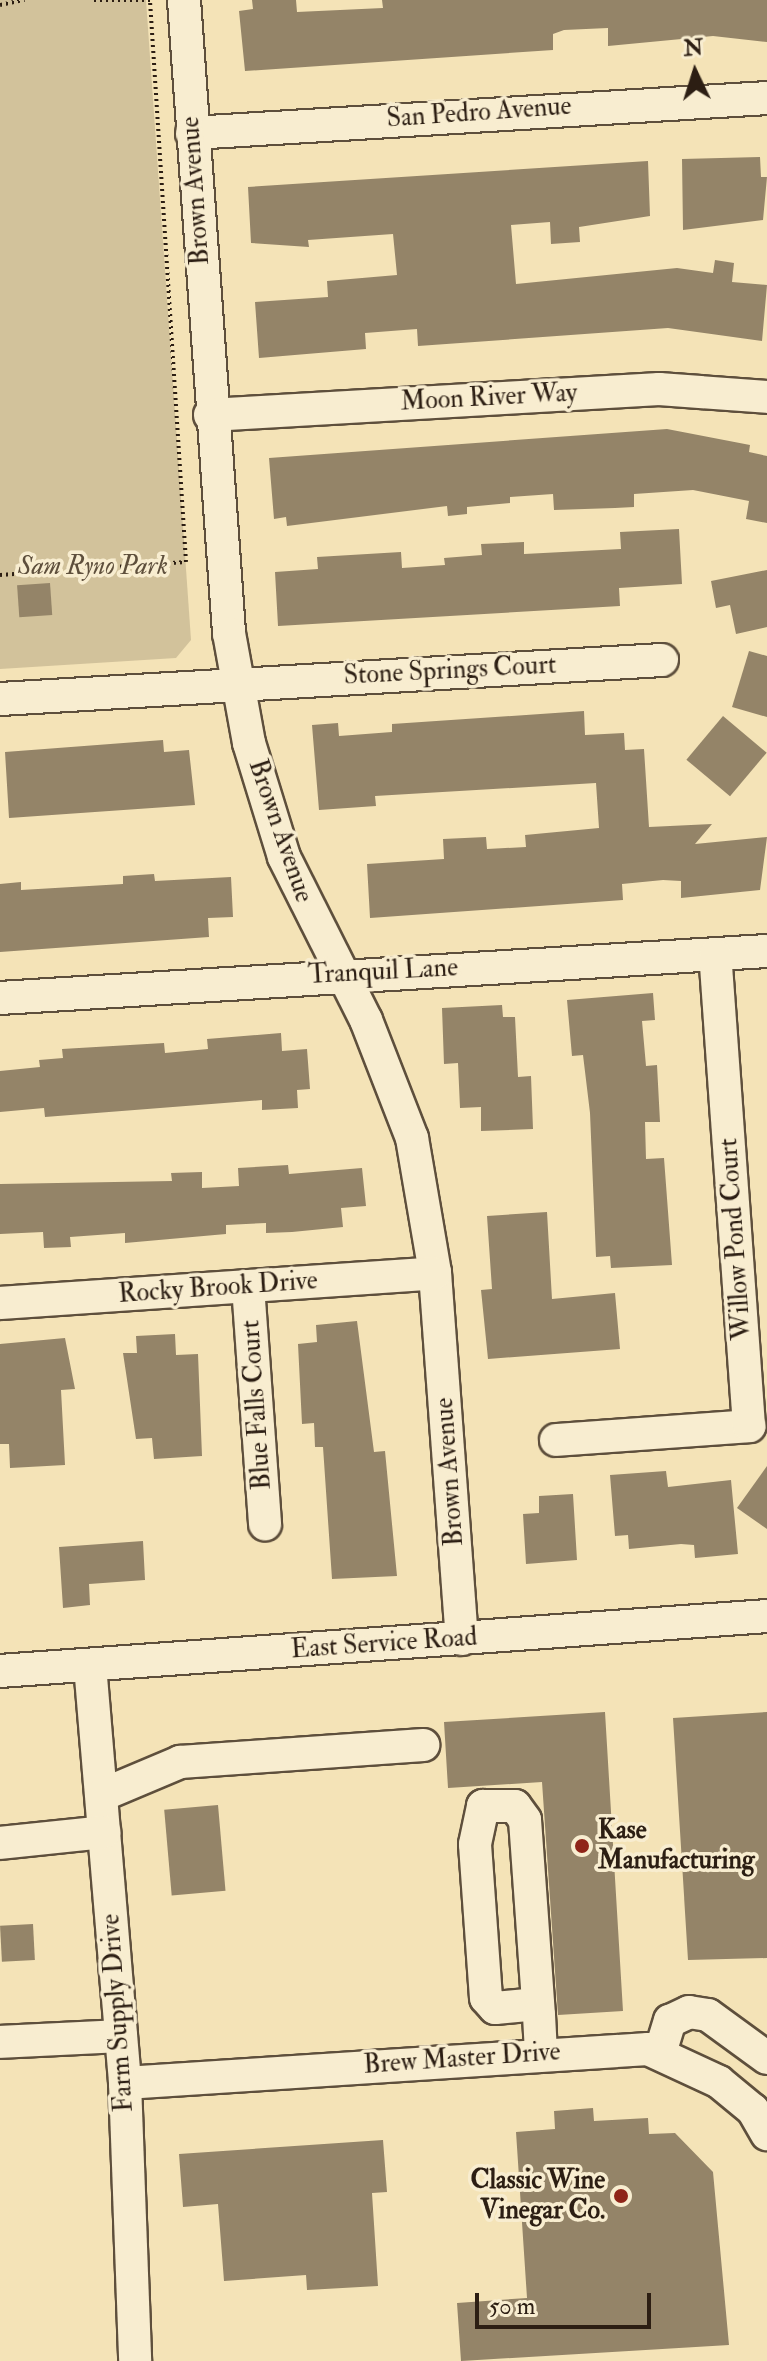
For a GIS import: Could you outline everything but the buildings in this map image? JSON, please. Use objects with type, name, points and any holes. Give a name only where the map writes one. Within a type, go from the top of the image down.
[{"type":"street","name":"Brown Avenue","points":[[184,0],[210,415],[238,682],[266,805],[412,1138],[435,1273],[462,1639]]},
{"type":"street","name":"San Pedro Avenue","points":[[192,133],[767,98]]},
{"type":"street","name":"Moon River Way","points":[[210,415],[659,389],[767,397]]},
{"type":"street","name":"Stone Springs Court","points":[[0,699],[238,682],[662,660]]},
{"type":"street","name":"Tranquil Lane","points":[[0,998],[341,973],[767,951]]},
{"type":"street","name":"Willow Pond Court","points":[[556,1440],[749,1426],[715,955]]},
{"type":"street","name":"Rocky Brook Drive","points":[[0,1303],[435,1273]]},
{"type":"street","name":"Blue Falls Court","points":[[248,1286],[265,1524]]},
{"type":"street","name":"East Service Road","points":[[0,1671],[767,1616]]},
{"type":"street","name":"Farm Supply Drive","points":[[90,1665],[125,2083],[135,2361]]},
{"type":"street","points":[[102,1795],[180,1762],[423,1745]]},
{"type":"street","points":[[538,2004],[495,2008],[486,1998],[475,1844],[483,1806],[515,1806],[525,1820],[538,2004],[541,2053]]},
{"type":"street","points":[[0,1843],[104,1832]]},
{"type":"street","points":[[660,2053],[670,2021],[689,2012],[708,2015],[767,2058]]},
{"type":"street","points":[[0,2042],[121,2036]]},
{"type":"street","name":"Brew Master Drive","points":[[125,2083],[541,2053],[660,2053],[719,2082],[753,2110],[767,2134]]},
{"type":"path","points":[[0,5],[24,0]]},
{"type":"path","points":[[0,575],[186,562],[150,0],[92,0]]},
{"type":"green space","name":"Sam Ryno Park","points":[[0,0],[146,0],[191,640],[176,658],[0,669]]},
{"type":"place","name":"Kase Manufacturing","points":[[582,1846]]},
{"type":"place","name":"Classic Wine Vinegar Co.","points":[[621,2196]]}]
